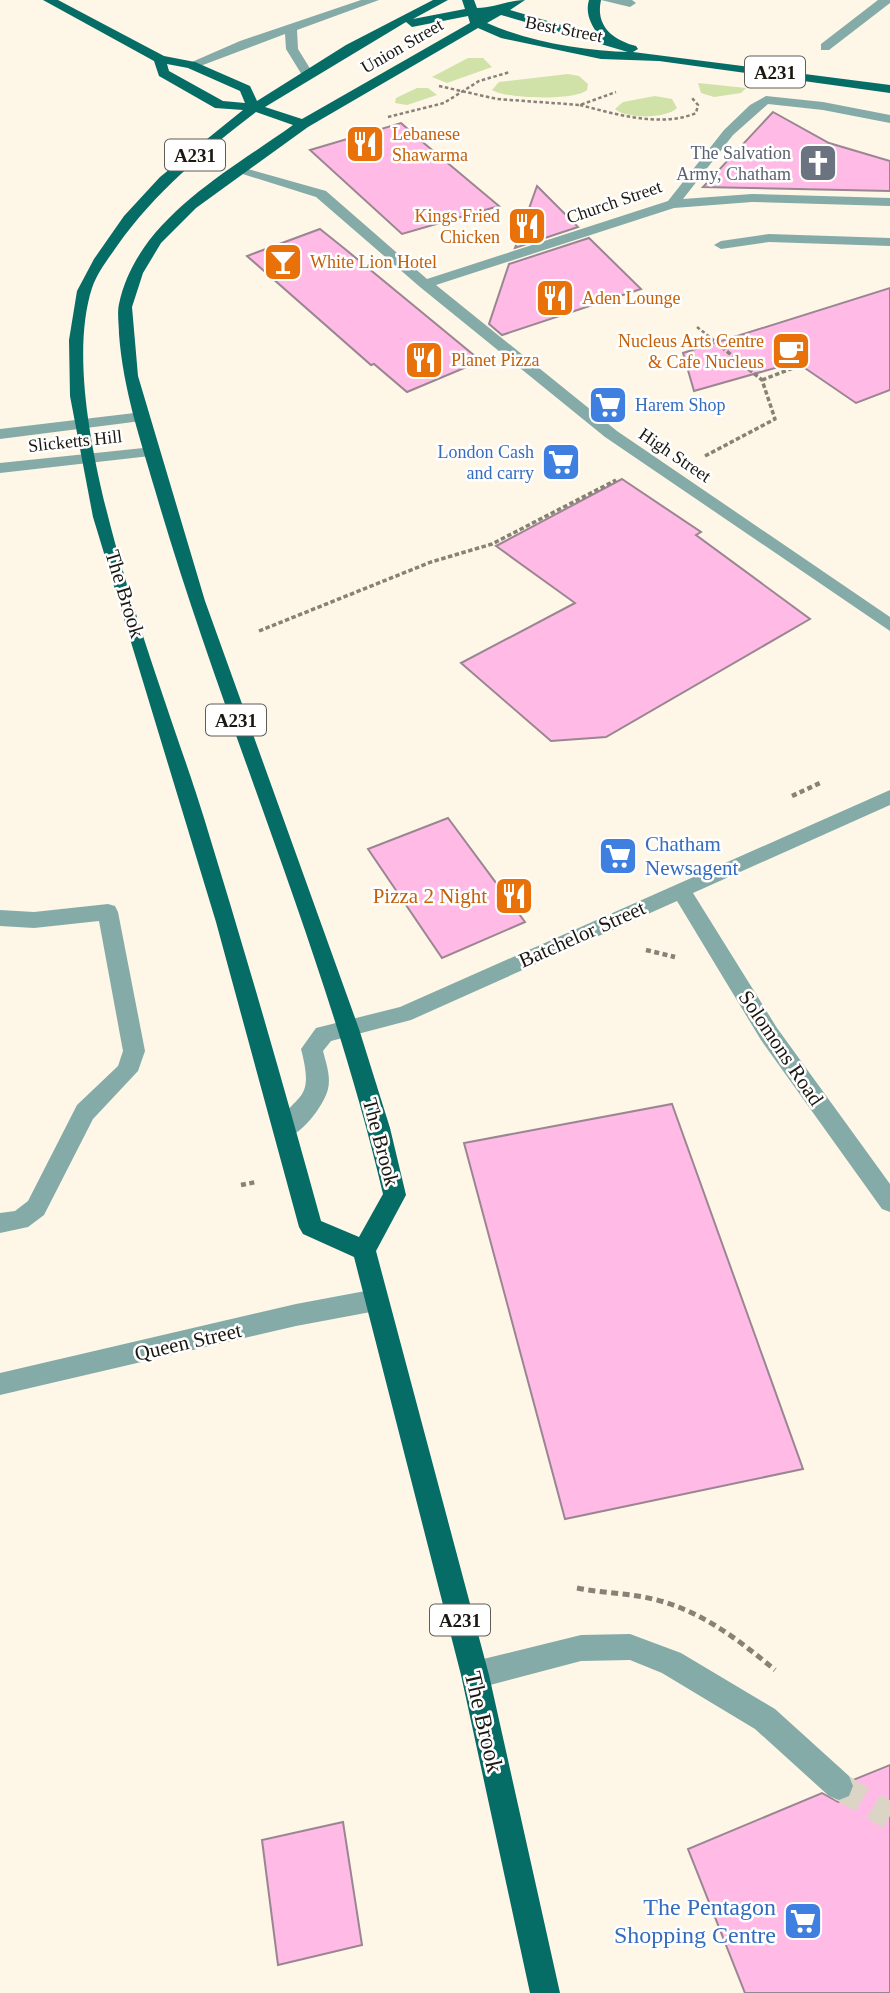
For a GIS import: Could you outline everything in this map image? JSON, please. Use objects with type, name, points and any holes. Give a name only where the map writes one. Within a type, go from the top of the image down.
[{"type":"main road","points":[[49,0],[160,59],[191,65],[245,89],[253,107]]},
{"type":"main road","name":"Union Street","points":[[253,107],[389,28],[443,0]]},
{"type":"main road","name":"A231","points":[[499,10],[519,0]]},
{"type":"main road","points":[[595,0],[592,9],[595,19],[610,42]]},
{"type":"main road","name":"Best Street","points":[[389,28],[472,12],[499,10],[659,57]]},
{"type":"main road","name":"Union Street","points":[[303,124],[472,12]]},
{"type":"main road","name":"Best Street","points":[[472,12],[501,34],[560,48],[601,55],[659,57],[890,89]]},
{"type":"main road","points":[[160,59],[163,73],[219,106],[253,107],[303,124]]},
{"type":"main road","name":"The Brook","points":[[253,107],[188,162],[140,208],[110,244],[85,288],[77,335],[82,424],[120,586],[171,741],[311,1227],[364,1250]]},
{"type":"main road","name":"The Brook","points":[[303,124],[178,216],[155,241],[136,274],[125,307],[130,376],[205,628],[348,1028],[379,1128],[395,1195],[364,1250],[475,1675],[545,1993]]},
{"type":"street","points":[[191,65],[291,27],[373,0]]},
{"type":"street","points":[[607,0],[631,3]]},
{"type":"street","points":[[825,47],[886,0]]},
{"type":"street","points":[[291,27],[292,49],[308,75]]},
{"type":"street","name":"Church Street","points":[[425,284],[673,204],[686,182],[762,102],[777,99],[890,119]]},
{"type":"street","name":"High Street","points":[[237,170],[321,194],[425,284],[611,434],[886,616]]},
{"type":"street","points":[[673,204],[752,198],[890,202]]},
{"type":"street","points":[[721,245],[769,239],[890,242]]},
{"type":"street","name":"Slicketts Hill","points":[[0,434],[143,417]]},
{"type":"street","name":"Slicketts Hill","points":[[0,468],[153,452]]},
{"type":"street","name":"Batchelor Street","points":[[348,1028],[404,1014],[890,797]]},
{"type":"street","name":"Solomons Road","points":[[680,889],[769,1034],[890,1202]]},
{"type":"street","points":[[0,918],[34,920],[108,912],[134,1051],[127,1071],[85,1112],[36,1208],[20,1220],[0,1223]]},
{"type":"street","points":[[285,1131],[320,1088],[312,1046],[324,1034],[348,1028]]},
{"type":"street","name":"Queen Street","points":[[0,1384],[296,1315],[376,1300]]},
{"type":"street","points":[[475,1675],[581,1648],[630,1647],[671,1663],[765,1719],[839,1786]]},
{"type":"path","points":[[386,117],[444,103],[482,80],[517,69]]},
{"type":"path","points":[[436,85],[497,99],[580,105],[622,116],[690,117],[695,114],[698,105],[684,93]]},
{"type":"path","points":[[580,105],[621,88]]},
{"type":"path","points":[[670,475],[775,419],[762,380],[697,327]]},
{"type":"path","points":[[762,380],[801,365]]},
{"type":"path","points":[[259,631],[431,562],[492,544],[651,462]]},
{"type":"path","points":[[638,947],[680,959]]},
{"type":"green space","points":[[468,58],[483,58],[492,67],[447,83],[432,77]]},
{"type":"green space","points":[[568,74],[579,76],[588,84],[587,90],[569,96],[540,98],[492,90],[499,82]]},
{"type":"green space","points":[[698,83],[746,88],[741,93],[714,97],[701,93]]},
{"type":"green space","points":[[417,88],[428,88],[437,95],[407,105],[395,103],[396,98]]},
{"type":"green space","points":[[655,96],[672,99],[677,108],[655,116],[628,115],[615,109],[623,102]]},
{"type":"building","points":[[773,112],[829,143],[890,161],[890,191],[703,187]]},
{"type":"building","points":[[401,123],[499,206],[402,234],[310,150]]},
{"type":"building","points":[[537,186],[578,227],[515,248]]},
{"type":"building","points":[[320,229],[481,361],[407,392],[374,364],[371,365],[247,256]]},
{"type":"building","name":"Aden Lounge","points":[[589,238],[641,289],[502,335],[489,324],[509,264]]},
{"type":"building","points":[[890,288],[890,390],[856,403],[796,362],[694,391],[683,353]]},
{"type":"building","points":[[622,479],[701,532],[696,535],[810,619],[606,737],[551,741],[461,663],[575,603],[496,546]]},
{"type":"building","points":[[448,818],[525,922],[442,958],[368,849]]},
{"type":"building","points":[[672,1104],[803,1469],[565,1519],[464,1143]]},
{"type":"building","name":"The Pentagon Shopping Centre","points":[[890,1765],[890,1993],[745,1993],[688,1849],[822,1793],[838,1802],[850,1798],[855,1787],[853,1780]]},
{"type":"building","points":[[343,1822],[362,1945],[278,1965],[262,1840]]},
{"type":"tunnel","points":[[839,1786],[890,1816]]},
{"type":"place","name":"Lebanese Shawarma","points":[[365,144]]},
{"type":"place","name":"The Salvation Army, Chatham","points":[[818,163]]},
{"type":"place","name":"Kings Fried Chicken","points":[[527,226]]},
{"type":"place","name":"White Lion Hotel","points":[[283,262]]},
{"type":"place","name":"Aden Lounge","points":[[555,298]]},
{"type":"place","name":"Nucleus Arts Centre & Cafe Nucleus","points":[[791,351]]},
{"type":"place","name":"Planet Pizza","points":[[424,360]]},
{"type":"place","name":"Harem Shop","points":[[608,405]]},
{"type":"place","name":"London Cash and carry","points":[[561,462]]},
{"type":"place","name":"Chatham Newsagent","points":[[618,856]]},
{"type":"place","name":"Pizza 2 Night","points":[[514,896]]},
{"type":"place","name":"The Pentagon Shopping Centre","points":[[803,1921]]}]
